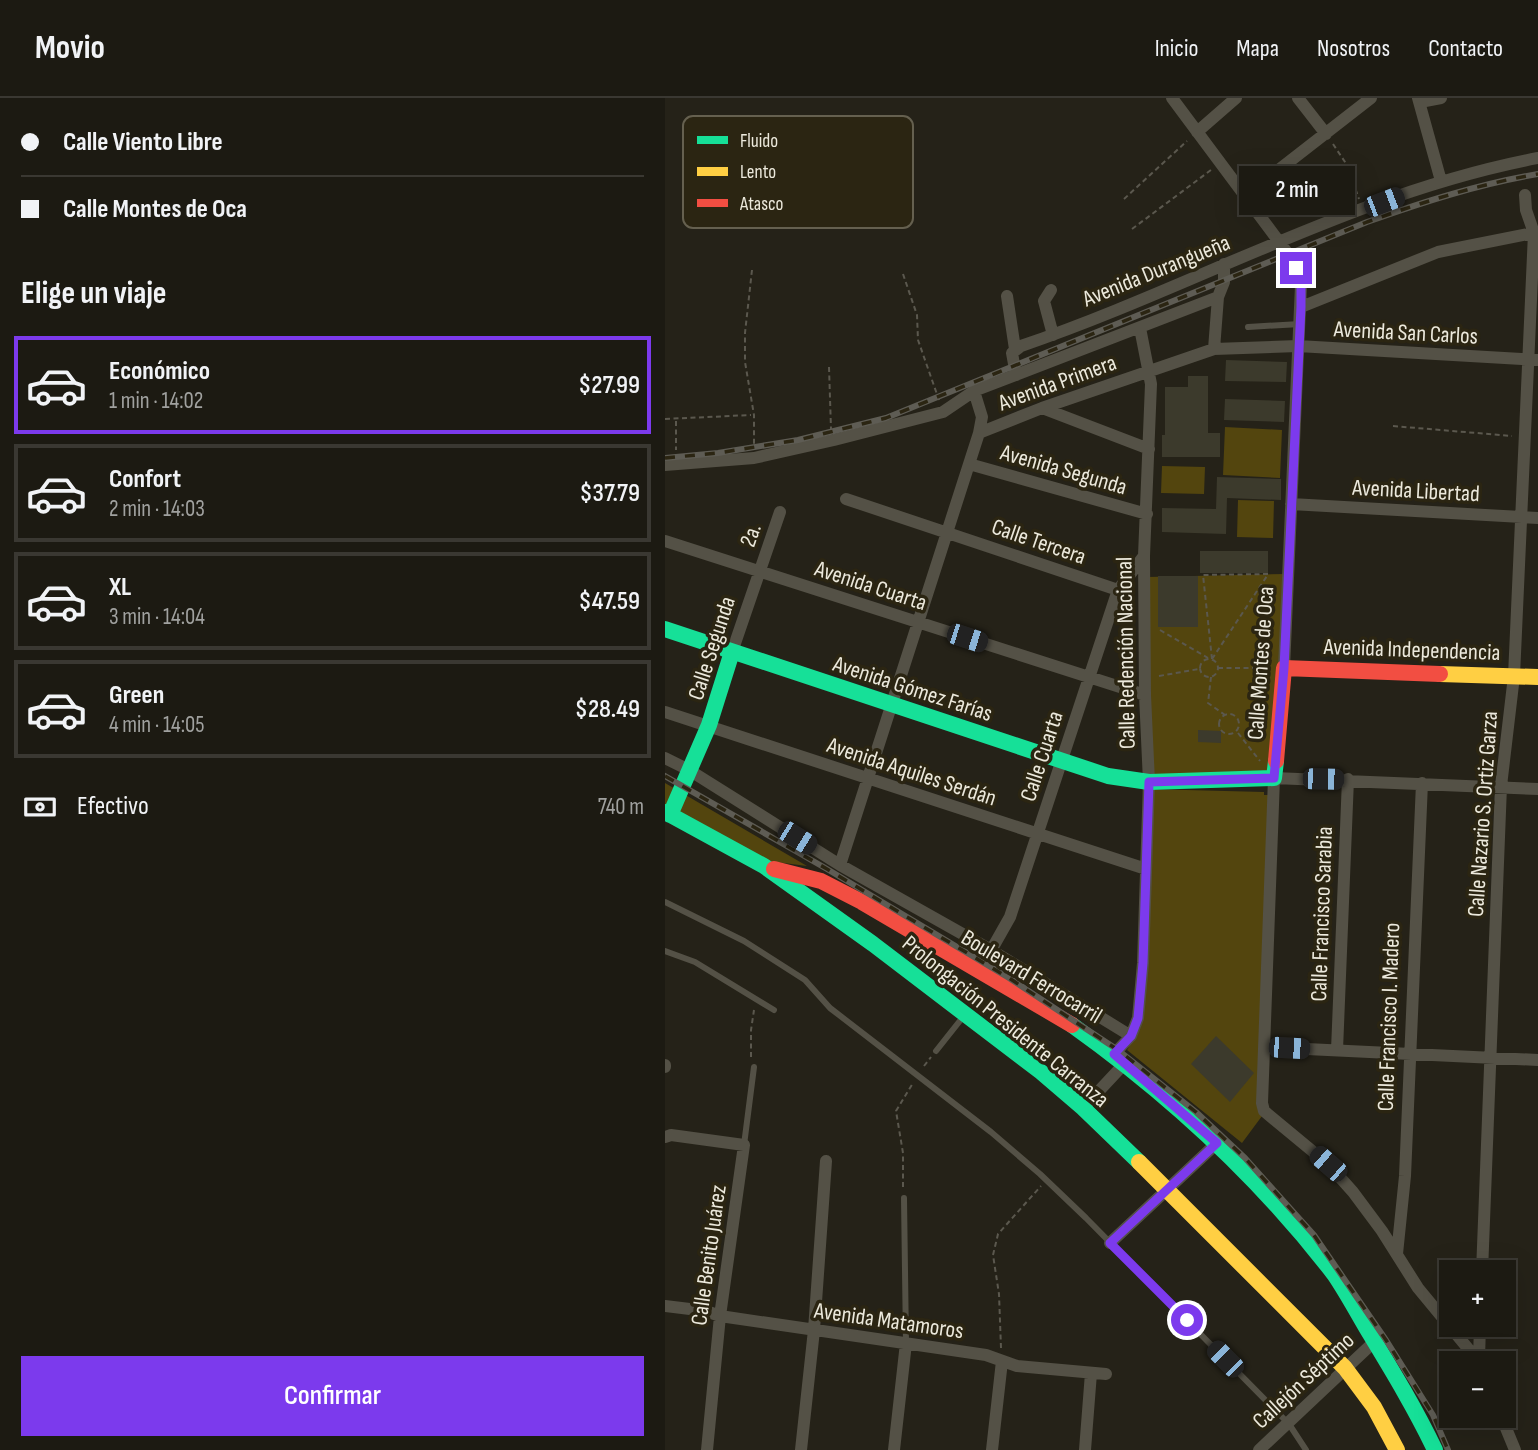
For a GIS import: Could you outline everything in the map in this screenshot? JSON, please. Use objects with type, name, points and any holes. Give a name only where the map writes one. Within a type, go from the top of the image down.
[{"type":"main road","name":"Avenida Gómez Farías","points":[[665,629],[1108,776],[1149,782]]},
{"type":"main road","name":"Calle Segunda","points":[[667,813],[709,725],[732,652]]},
{"type":"main road","name":"Avenida Independencia","points":[[1284,668],[1538,677]]},
{"type":"main road","name":"Calle Montes de Oca","points":[[1274,778],[1284,668]]},
{"type":"main road","points":[[1149,782],[1274,778]]},
{"type":"main road","points":[[667,813],[764,866]]},
{"type":"main road","name":"Boulevard Ferrocarril","points":[[764,866],[821,881],[862,902],[1070,1024],[1120,1058],[1217,1143],[1272,1201],[1335,1276],[1418,1414],[1434,1450]]},
{"type":"main road","name":"Prolongación Presidente Carranza","points":[[764,866],[966,1014],[1083,1108],[1345,1368],[1380,1416],[1397,1450]]},
{"type":"street","name":"Calle Montes de Oca","points":[[1172,98],[1289,254],[1301,285],[1284,668]]},
{"type":"street","points":[[1297,98],[1326,134]]},
{"type":"street","points":[[1245,196],[1371,98]]},
{"type":"street","points":[[1441,98],[1419,100],[1441,180]]},
{"type":"street","points":[[1197,132],[1234,99]]},
{"type":"street","name":"Avenida Durangueña","points":[[1015,349],[1279,242],[1441,180],[1496,165],[1538,158]]},
{"type":"street","name":"Calle Nazario S. Ortiz Garza","points":[[1482,1260],[1500,786],[1514,676],[1523,437],[1533,360],[1536,233],[1526,210],[1525,195]]},
{"type":"street","points":[[1301,307],[1438,252],[1536,233]]},
{"type":"street","points":[[1213,349],[1219,296],[1224,282],[1224,264]]},
{"type":"street","points":[[1051,290],[1044,301],[1053,335]]},
{"type":"street","points":[[1007,296],[1016,375]]},
{"type":"street","name":"Avenida Durangueña","points":[[671,465],[754,458],[943,412],[974,391],[1219,296]]},
{"type":"street","name":"Calle Redención Nacional","points":[[1083,1108],[1120,1058],[1131,1036],[1138,1018],[1141,991],[1149,782],[1144,556],[1151,384],[1140,328]]},
{"type":"street","name":"Avenida San Carlos","points":[[1149,371],[1213,349],[1299,346],[1533,360]]},
{"type":"street","name":"Avenida Primera","points":[[979,433],[1149,371]]},
{"type":"street","points":[[840,865],[979,433],[982,417],[974,391]]},
{"type":"street","points":[[1042,408],[1149,449]]},
{"type":"street","name":"Avenida Segunda","points":[[969,464],[1147,514]]},
{"type":"street","name":"Calle Tercera","points":[[846,499],[1118,590]]},
{"type":"street","name":"Avenida Libertad","points":[[1291,504],[1538,518]]},
{"type":"street","name":"2a.","points":[[760,572],[780,512]]},
{"type":"street","name":"Avenida Cuarta","points":[[665,541],[1145,695]]},
{"type":"street","name":"Calle Cuarta","points":[[980,970],[1010,917],[1118,590],[1144,556]]},
{"type":"street","name":"Calle Segunda","points":[[732,652],[760,572]]},
{"type":"street","name":"Avenida Aquiles Serdán","points":[[665,712],[1146,869]]},
{"type":"street","points":[[665,758],[689,770],[840,865],[991,950],[1131,1036]]},
{"type":"street","name":"Calle Montes de Oca","points":[[1274,778],[1262,1103],[1269,1117],[1328,1164],[1367,1209],[1397,1254]]},
{"type":"street","points":[[1274,778],[1538,789]]},
{"type":"street","name":"Calle Francisco Sarabia","points":[[1337,1051],[1348,779]]},
{"type":"street","name":"Calle Francisco I. Madero","points":[[1397,1254],[1405,1176],[1408,1053],[1422,783]]},
{"type":"street","points":[[1265,1047],[1538,1060]]},
{"type":"street","points":[[667,1134],[744,1145]]},
{"type":"street","points":[[1110,1243],[1217,1143]]},
{"type":"street","name":"Calle Benito Juárez","points":[[707,1450],[720,1316],[744,1145]]},
{"type":"street","points":[[801,1450],[814,1330],[826,1161]]},
{"type":"street","points":[[1397,1254],[1436,1312],[1471,1351]]},
{"type":"street","name":"Avenida Matamoros","points":[[665,1306],[986,1355],[1017,1366],[1106,1374]]},
{"type":"street","name":"Callejón Séptimo","points":[[1259,1450],[1375,1341]]},
{"type":"street","points":[[894,1450],[906,1343]]},
{"type":"street","points":[[992,1450],[1002,1361]]},
{"type":"street","points":[[1085,1450],[1091,1373]]},
{"type":"street","points":[[1506,1428],[1515,1450]]},
{"type":"lane","points":[[1248,327],[1300,324]]},
{"type":"lane","points":[[665,902],[744,941],[805,980],[830,1008],[991,1132],[1047,1180],[1110,1243],[1289,1424],[1306,1450]]},
{"type":"lane","points":[[665,951],[695,962],[774,1010]]},
{"type":"lane","points":[[936,1051],[966,1014]]},
{"type":"lane","name":"Calle Benito Juárez","points":[[744,1145],[754,1067]]},
{"type":"lane","points":[[904,1198],[906,1343]]},
{"type":"path","points":[[1124,199],[1197,132]]},
{"type":"path","points":[[1326,134],[1347,165],[1363,209]]},
{"type":"path","points":[[1132,229],[1220,164]]},
{"type":"path","points":[[752,270],[745,333],[745,362],[754,415],[754,458]]},
{"type":"path","points":[[903,275],[917,315],[918,340],[943,412]]},
{"type":"path","points":[[829,367],[831,432],[834,440]]},
{"type":"path","points":[[665,419],[754,415]]},
{"type":"path","points":[[671,465],[676,419]]},
{"type":"path","points":[[1393,426],[1523,437]]},
{"type":"path","points":[[1200,669],[1203,661],[1210,659],[1226,638],[1268,574],[1203,575],[1210,659]]},
{"type":"path","points":[[1160,630],[1210,659],[1218,668],[1216,674],[1211,677],[1205,676],[1200,669]]},
{"type":"path","points":[[1218,668],[1284,668]]},
{"type":"path","points":[[1159,676],[1200,669]]},
{"type":"path","points":[[1211,677],[1208,703],[1225,715],[1232,715],[1237,719],[1239,725],[1236,731],[1228,734],[1223,731],[1220,723],[1225,715]]},
{"type":"path","points":[[1236,731],[1274,778]]},
{"type":"path","points":[[754,1067],[751,1060],[751,1030],[755,999]]},
{"type":"path","points":[[904,1198],[903,1153],[896,1111],[918,1074],[936,1051]]},
{"type":"path","points":[[1002,1361],[999,1294],[993,1255],[998,1234],[1047,1180]]},
{"type":"shaded area","points":[[1225,427],[1282,430],[1280,478],[1223,475]]},
{"type":"shaded area","points":[[1162,466],[1205,467],[1204,494],[1161,493]]},
{"type":"shaded area","points":[[1238,500],[1274,501],[1273,538],[1237,537]]},
{"type":"shaded area","points":[[1285,574],[1272,776],[1151,780],[1147,577]]},
{"type":"shaded area","points":[[665,783],[807,866],[768,861],[665,808]]},
{"type":"shaded area","points":[[1148,789],[1264,792],[1264,795],[1270,795],[1262,1116],[1242,1143],[1127,1050],[1141,1026]]},
{"type":"building","points":[[1226,360],[1287,362],[1286,382],[1225,381]]},
{"type":"building","points":[[1188,376],[1208,376],[1208,433],[1220,433],[1220,457],[1162,457],[1165,387],[1188,387]]},
{"type":"building","points":[[1225,399],[1285,401],[1284,422],[1224,420]]},
{"type":"building","points":[[1217,477],[1281,479],[1281,500],[1227,498],[1226,534],[1162,532],[1162,508],[1216,509]]},
{"type":"building","points":[[1200,551],[1268,551],[1268,573],[1200,573]]},
{"type":"building","points":[[1158,576],[1198,576],[1198,627],[1158,627]]},
{"type":"building","points":[[1198,730],[1221,731],[1221,743],[1198,742]]},
{"type":"building","points":[[1216,1036],[1254,1073],[1230,1102],[1191,1064]]},
{"type":"railway","points":[[665,458],[718,453],[798,440],[886,418],[1367,222],[1451,194],[1538,174]]},
{"type":"railway","points":[[665,776],[1009,978],[1118,1050],[1196,1112],[1245,1158],[1314,1235],[1386,1340],[1433,1415],[1448,1450]]},
{"type":"traffic: fast","points":[[665,629],[1108,776],[1149,782],[1274,778],[1276,761]]},
{"type":"traffic: fast","points":[[670,815],[709,725],[732,652]]},
{"type":"traffic: fast","points":[[665,812],[764,866],[873,944],[1041,1072],[1139,1162]]},
{"type":"traffic: fast","points":[[1072,1025],[1144,1080],[1212,1140],[1276,1204],[1306,1239],[1334,1274],[1404,1391],[1435,1450]]},
{"type":"traffic: slow","points":[[1440,674],[1538,677]]},
{"type":"traffic: slow","points":[[1139,1162],[1345,1368],[1374,1407],[1397,1450]]},
{"type":"traffic: jam","points":[[1276,761],[1284,668],[1440,674]]},
{"type":"traffic: jam","points":[[774,869],[821,881],[862,902],[1072,1025]]},
{"type":"route","points":[[1187,1320],[1110,1243],[1217,1143],[1114,1054],[1131,1036],[1138,1018],[1143,963],[1149,782],[1274,778],[1284,668],[1301,307],[1301,285],[1296,268]]}]
